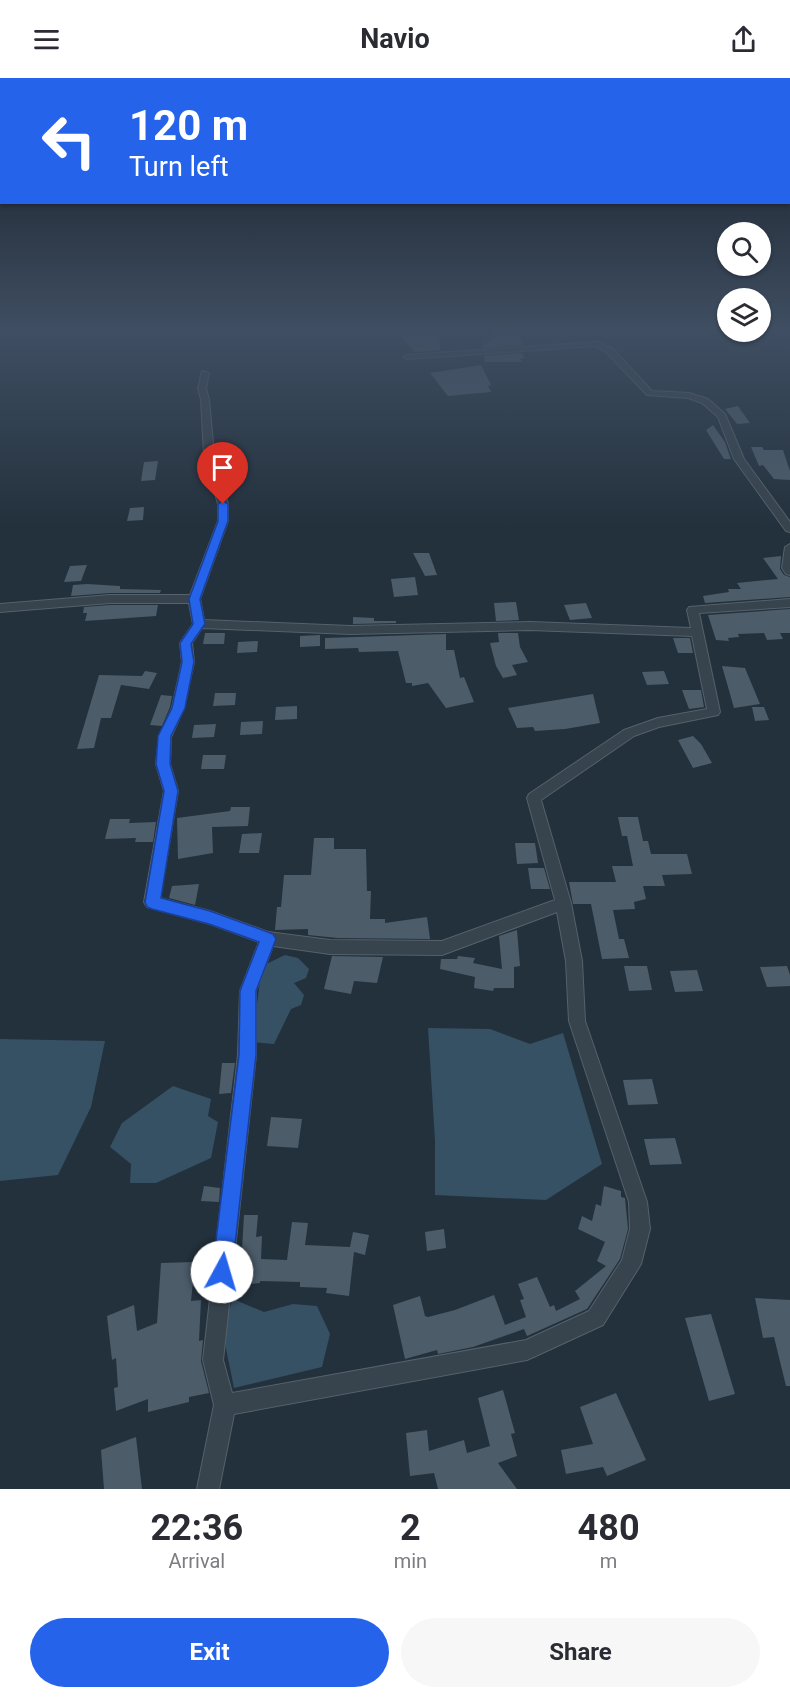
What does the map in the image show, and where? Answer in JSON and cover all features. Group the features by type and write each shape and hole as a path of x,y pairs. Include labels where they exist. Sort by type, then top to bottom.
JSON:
{"street":[{"path":"204,395 209,454 223,504 223,521 194,599 199,624 186,643 188,662 178,708 165,736 163,764 171,791 152,902 210,918 268,939 330,947 442,948 563,903"},
{"path":"674,395 705,401 722,416 739,459 790,529"},
{"path":"790,547 787,568 790,573"},
{"path":"0,608 110,599 194,599"},
{"path":"225,1405 527,1350 596,1318 631,1264 640,1229 639,1211 628,1167 577,1021 574,961 563,903 534,798 629,733 658,723 714,712 693,610 790,603"},
{"path":"199,624 350,630 530,626 697,632"},
{"path":"207,1489 225,1405 213,1360 247,1055 248,991 268,939"}],"water":[{"path":"285,955 298,958 309,969 306,978 294,983 304,995 301,1005 291,1009 274,1044 252,1042 262,966"},
{"path":"428,1028 490,1029 530,1044 563,1033 602,1164 546,1200 435,1195 435,1141"},
{"path":"0,1039 105,1041 91,1107 58,1175 0,1181"},
{"path":"173,1086 211,1099 208,1116 218,1122 211,1158 156,1183 130,1183 131,1164 110,1147 122,1123"},
{"path":"233,1299 264,1312 293,1304 317,1306 330,1334 322,1367 234,1388 222,1329"}],"building":[{"path":"738,406 750,423 737,424 725,409"},
{"path":"713,425 725,442 731,459 724,459 706,430"},
{"path":"751,447 783,450 790,471 790,480 774,479 763,465 759,466"},
{"path":"158,461 155,480 141,481 144,462"},
{"path":"144,507 143,520 127,521 130,508"},
{"path":"413,553 429,553 437,575 425,576"},
{"path":"781,556 780,569 784,575 790,577 790,597 705,603 703,596 729,592 728,589 741,589 737,583 778,579 763,558"},
{"path":"87,565 81,581 64,582 70,566"},
{"path":"415,577 418,595 394,597 391,579"},
{"path":"73,585 120,586 120,589 161,590 160,593 71,596"},
{"path":"516,602 519,620 496,621 494,603"},
{"path":"586,603 592,618 570,620 564,605"},
{"path":"158,605 156,616 85,621 87,613 83,613 84,607"},
{"path":"790,609 790,633 780,633 783,639 767,640 764,633 738,634 739,637 728,638 729,641 716,640 708,615"},
{"path":"353,617 374,618 374,621 396,621 396,623 353,624"},
{"path":"205,633 225,633 224,644 203,644"},
{"path":"498,633 518,633 520,647 528,662 512,665 517,675 503,678 496,666 490,643 499,642"},
{"path":"446,634 446,650 454,650 460,678 464,677 474,702 446,708 428,683 412,686 412,683 406,683 398,651 359,652 358,648 325,649 325,638"},
{"path":"320,635 320,646 300,647 300,636"},
{"path":"673,638 690,638 693,653 678,653"},
{"path":"258,641 257,652 237,653 238,642"},
{"path":"722,666 745,668 760,704 734,708"},
{"path":"145,671 157,673 149,689 121,685 111,718 101,718 94,748 77,749 99,675 142,676"},
{"path":"664,671 669,684 647,685 642,672"},
{"path":"682,690 701,690 704,707 689,709"},
{"path":"215,693 236,693 235,705 213,706"},
{"path":"593,694 600,723 565,729 535,731 533,727 517,728 508,708"},
{"path":"161,695 172,696 170,707 162,726 150,725"},
{"path":"297,706 297,719 275,720 276,707"},
{"path":"752,707 764,707 769,720 755,721"},
{"path":"263,721 262,734 240,735 241,722"},
{"path":"216,724 214,737 192,738 194,725"},
{"path":"693,736 701,744 712,763 693,768 678,740"},
{"path":"203,755 226,755 224,769 201,769"},
{"path":"231,807 250,807 248,826 212,827 213,853 178,859 177,818 230,811"},
{"path":"618,817 638,817 643,841 648,841 651,854 687,854 692,874 662,875 665,886 643,886 646,899 634,902 635,909 613,910 619,939 624,939 629,958 602,959 591,904 573,904 569,882 616,882 612,866 633,866 627,836 622,836"},
{"path":"110,819 130,819 129,823 156,822 153,842 135,842 136,838 105,839"},
{"path":"262,833 259,853 239,853 242,834"},
{"path":"314,838 334,838 334,849 366,849 367,891 371,891 370,919 385,919 385,923 427,917 430,939 337,938 308,935 308,929 275,930 277,907 281,907 284,875 311,875"},
{"path":"515,843 535,843 538,863 517,864"},
{"path":"528,868 544,868 550,889 531,889"},
{"path":"199,884 195,905 169,898 172,886"},
{"path":"517,930 520,966 514,967 514,988 494,988 493,991 474,988 475,977 440,969 441,959 457,959 458,956 475,958 473,963 502,969 499,936"},
{"path":"332,956 383,957 377,983 354,981 351,994 324,989"},
{"path":"624,966 647,966 652,990 629,991"},
{"path":"787,966 790,986 767,987 760,967"},
{"path":"697,970 703,991 675,992 670,971"},
{"path":"222,1063 235,1063 231,1093 219,1094"},
{"path":"652,1079 658,1104 628,1105 623,1080"},
{"path":"271,1117 302,1119 298,1148 267,1146"},
{"path":"675,1138 682,1164 650,1165 644,1139"},
{"path":"204,1186 220,1188 219,1202 201,1201"},
{"path":"604,1186 621,1191 621,1197 625,1198 628,1229 620,1259 587,1309 527,1336 524,1329 473,1347 438,1354 437,1350 405,1359 393,1305 420,1296 425,1316 428,1317 455,1310 494,1295 505,1325 526,1317 520,1300 524,1299 518,1284 537,1277 550,1307 554,1305 556,1311 580,1299 575,1291 606,1266 597,1261 605,1242 578,1229 582,1216 592,1221 596,1204 601,1206"},
{"path":"244,1215 258,1215 256,1237 262,1236 261,1259 287,1260 292,1222 308,1223 305,1245 350,1247 353,1232 369,1235 365,1255 354,1252 349,1296 326,1293 327,1288 300,1287 300,1282 260,1281 260,1283 240,1285"},
{"path":"444,1229 446,1248 427,1251 425,1232"},
{"path":"195,1262 191,1301 201,1300 199,1341 203,1340 201,1361 209,1393 189,1397 189,1402 148,1412 148,1399 116,1411 114,1388 118,1387 116,1358 112,1360 107,1316 134,1305 137,1331 157,1323 161,1263"},
{"path":"755,1298 790,1300 790,1386 786,1386 774,1337 763,1338"},
{"path":"711,1314 735,1394 709,1401 685,1318"},
{"path":"503,1390 515,1433 511,1434 517,1456 498,1463 517,1489 438,1489 434,1473 410,1476 406,1433 427,1430 429,1451 464,1440 467,1453 490,1446 478,1398"},
{"path":"616,1393 646,1460 607,1476 603,1467 566,1474 561,1450 593,1444 580,1407"},
{"path":"136,1437 142,1489 104,1489 101,1450"}],"route":[{"path":"222,1272 247,1055 248,991 268,939 210,918 152,902 171,791 163,764 165,736 178,708 188,662 186,643 199,624 194,599 223,521 223,504"}]}
